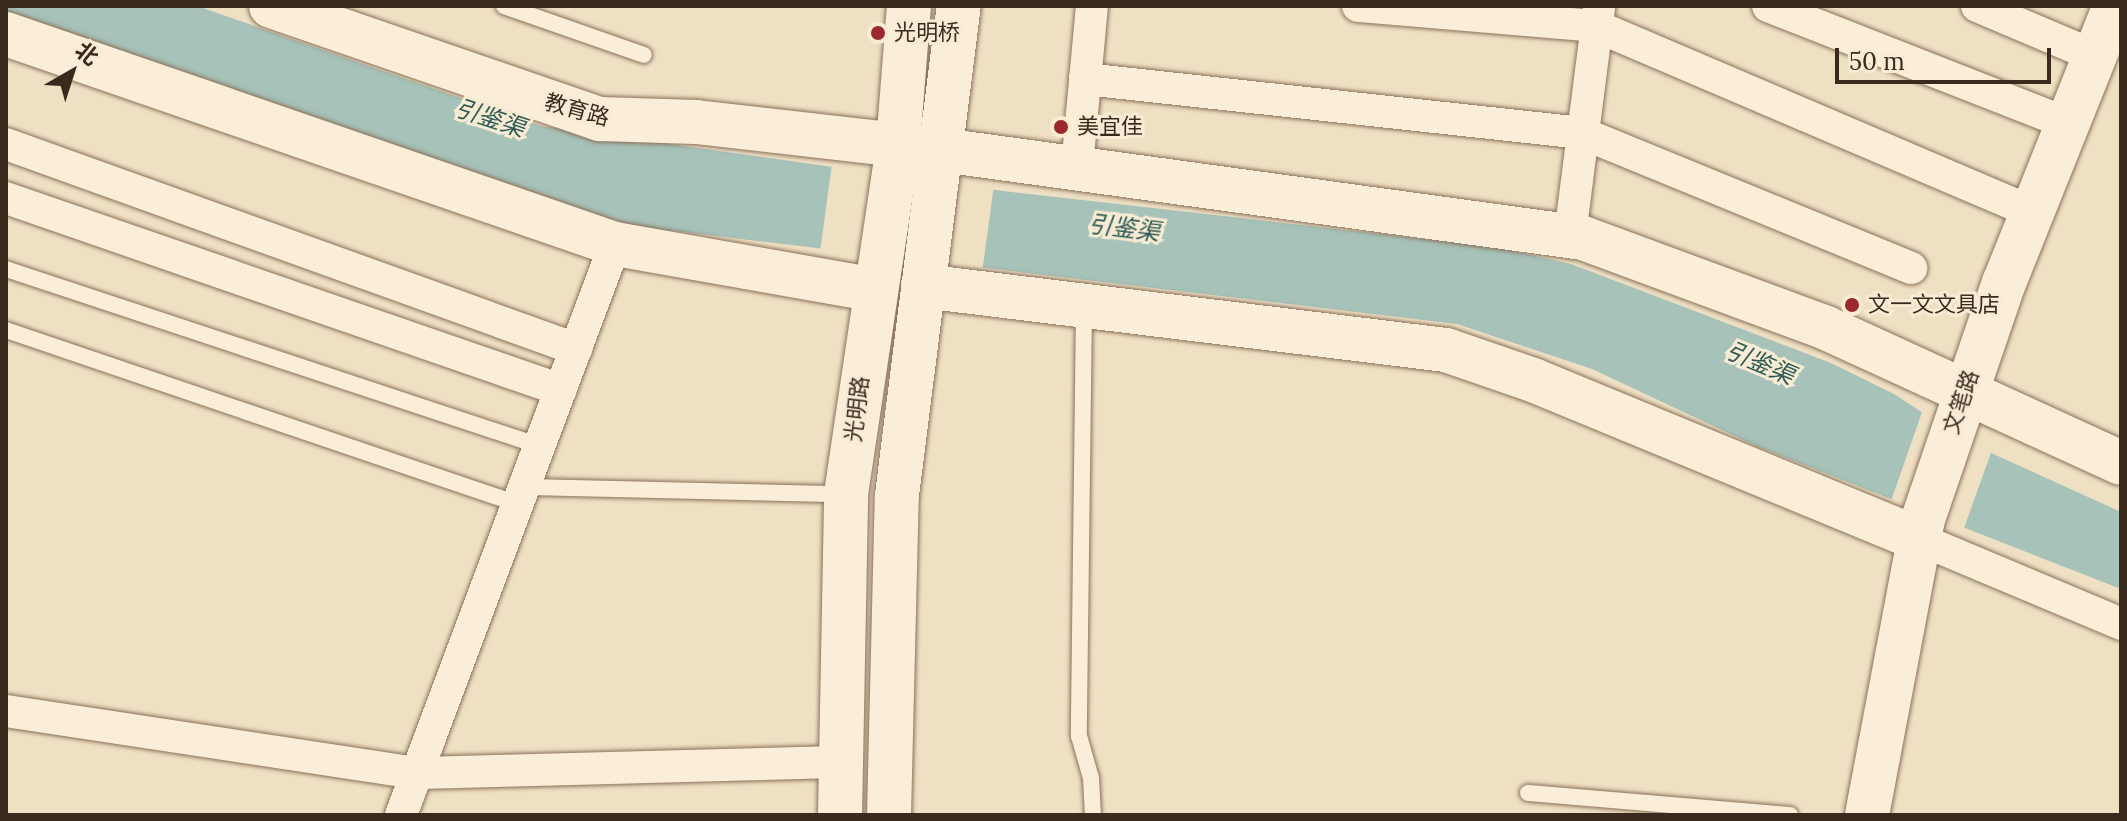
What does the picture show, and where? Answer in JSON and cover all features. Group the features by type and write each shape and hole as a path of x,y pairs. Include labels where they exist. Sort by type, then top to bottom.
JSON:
{"street":[{"name":"光明路","path":"840,815 846,494 896,154 909,6"},
{"path":"889,815 897,495 959,6"},
{"path":"1077,167 1092,6"},
{"path":"1358,6 1598,16 2032,212"},
{"path":"1768,6 2067,123"},
{"path":"1977,6 2095,56"},
{"name":"文笔路","path":"1867,815 1921,529 1959,404 2115,6"},
{"name":"教育路","path":"290,9 600,119 696,122 896,154"},
{"path":"1570,235 1598,16"},
{"path":"9,44 615,244 878,275"},
{"path":"1085,79 1582,133 1911,268"},
{"path":"6,144 576,349"},
{"path":"941,159 1077,167 1570,235 1826,328 1959,404 2121,463"},
{"path":"6,198 561,390"},
{"path":"401,815 615,244"},
{"path":"924,276 1084,306 1368,337 1465,355 1921,529 2121,624"},
{"path":"6,711 417,773 841,762"}],"lane":[{"path":"504,6 644,55"},
{"path":"6,269 540,446"},
{"path":"1084,306 1079,736 1091,778 1093,815"},
{"path":"6,330 521,495 846,494"},
{"path":"1528,793 1790,815"}],"water":[{"name":"引鉴渠","path":"6,6 197,6 541,126 1003,191 1495,247 1571,264 1831,363 1894,394 1967,442 2121,512 2121,589 1758,447 1592,369 1457,324 598,222 6,22"}],"pier":[{"path":"832,164 994,185 982,273 820,252"},
{"path":"1923,409 1992,450 1963,531 1890,504"}],"place":[{"name":"光明桥","path":"878,33"},
{"name":"美宜佳","path":"1061,127"},
{"name":"文一文文具店","path":"1852,305"}]}
